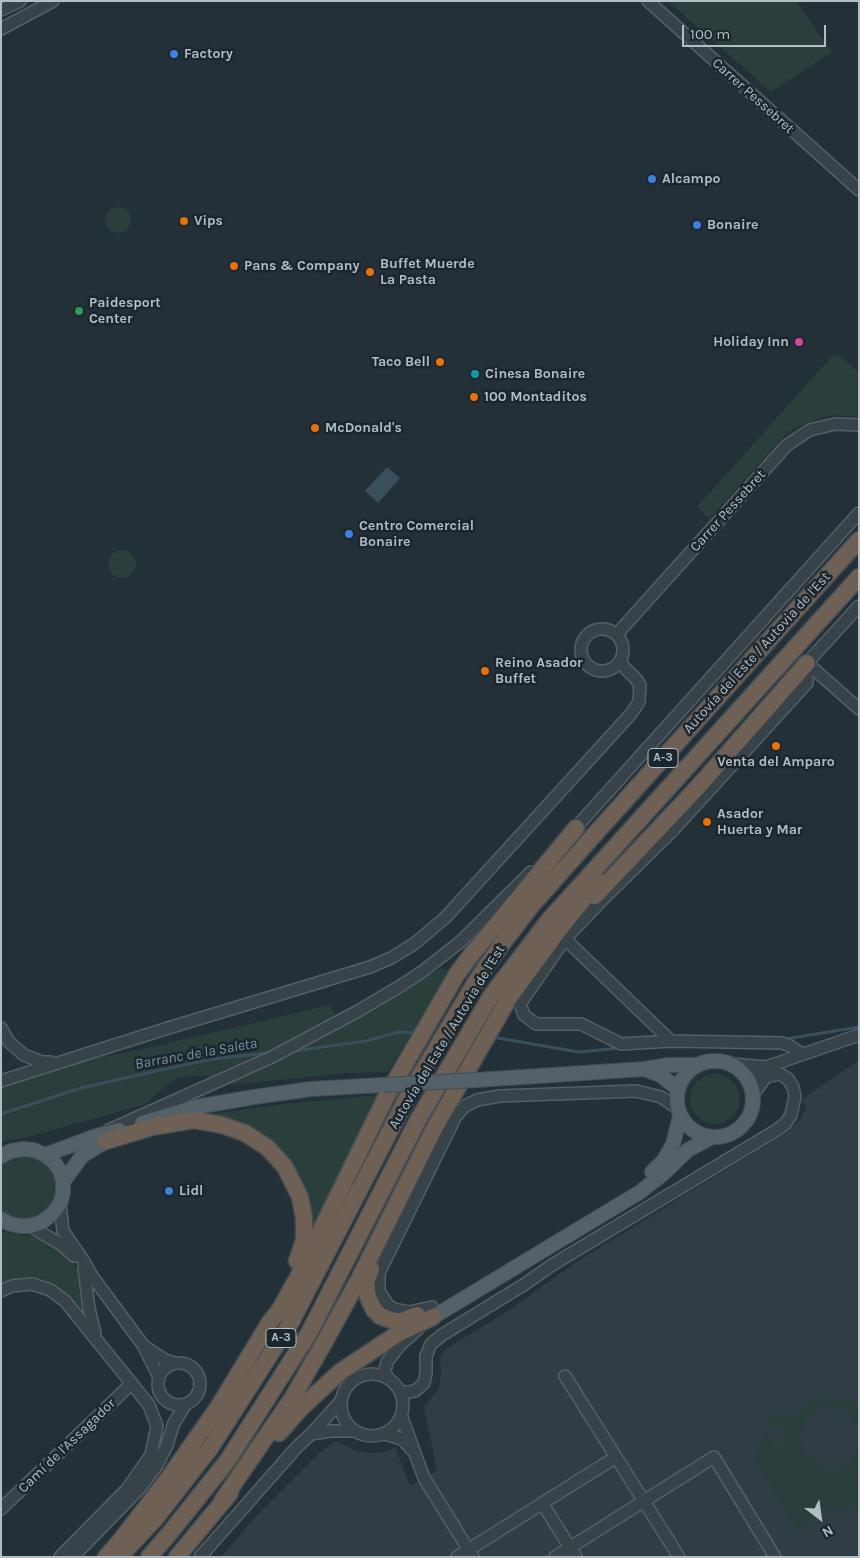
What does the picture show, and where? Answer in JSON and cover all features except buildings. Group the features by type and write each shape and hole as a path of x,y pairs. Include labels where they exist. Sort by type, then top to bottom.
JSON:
{"highway":[{"name":"Autovía del Este / Autovia de l'Est","path":"119,1557 155,1519 211,1447 291,1322 408,1096 475,983 501,944 532,905 859,540"},
{"name":"Autovía del Este / Autovia de l'Est","path":"149,1557 228,1460 309,1333 418,1120 491,996 549,920 859,577"},
{"path":"222,1501 302,1381 359,1279 452,1094 514,1001 537,959 591,891 758,701 794,649"},
{"path":"537,959 698,787 808,663"},
{"path":"106,1557 168,1479 219,1406 270,1322 279,1311 297,1279 385,1090 457,974 576,828"},
{"path":"101,1139 194,1120 222,1125 245,1133 268,1148 286,1168 300,1197 304,1218 304,1241 291,1276 270,1322"},
{"path":"412,1171 409,1189 368,1274 367,1290 370,1304 374,1310 380,1316 394,1321 410,1319 432,1312"},
{"path":"177,1557 266,1447 302,1407 340,1372 432,1312"}],"main road":[{"path":"432,1312 643,1179 659,1166 673,1144 679,1112 678,1089 688,1071 708,1061 720,1061 731,1064 739,1069 751,1088 753,1103 750,1114 744,1124 735,1132 724,1136 712,1137 693,1131 679,1112"},
{"path":"45,1155 101,1139 136,1125 196,1107 311,1089 385,1090 477,1080 644,1069 669,1065 697,1065"},
{"path":"644,1069 660,1075 678,1089"},
{"path":"432,1312 640,1192 663,1174 688,1150 712,1137"},
{"path":"63,1182 82,1156 101,1139"},
{"path":"1,1156 11,1151 34,1150 54,1162 60,1171 63,1182 60,1204 42,1222 30,1226 20,1226 10,1224 1,1219"}],"street":[{"path":"1,10 20,1"},
{"path":"1,29 53,1"},
{"name":"Carrer Pessebret","path":"648,1 859,190"},
{"name":"Carrer Pessebret","path":"617,634 787,445 810,430 836,424 859,425"},
{"path":"101,1139 185,1096 272,1057 358,1011 402,986 445,955 576,828 859,513"},
{"path":"802,1054 782,1043 670,1041 621,1044 581,1024 536,1024 524,1015 514,1001 565,940 609,892 674,830 807,683 808,663 859,606"},
{"path":"605,629 617,634 623,646 620,660 616,665 610,669 596,670 584,662 581,650 583,639 592,631 605,629"},
{"path":"1,1081 370,967 391,958 414,944 445,918 630,715 639,702 640,685 620,660"},
{"path":"808,663 859,709"},
{"path":"565,940 670,1041"},
{"path":"1,1028 9,1042 24,1055 42,1062 65,1060"},
{"path":"751,1088 757,1074 766,1067 859,1035"},
{"path":"731,1064 766,1067"},
{"path":"401,1393 415,1391 424,1383 426,1356 431,1344 442,1335 525,1284 552,1265 785,1124 790,1115 795,1096 793,1087 788,1079 780,1074 766,1077 751,1088"},
{"path":"432,1312 409,1312 394,1309 379,1291 379,1273 456,1116 465,1106 477,1100 500,1096 636,1090 661,1097 679,1112"},
{"path":"60,1204 60,1223 63,1232 84,1260 88,1272 89,1309 95,1336"},
{"path":"30,1226 62,1245 70,1252 88,1272 143,1345 159,1377 159,1391 168,1403 169,1420 157,1465"},
{"path":"1,1291 12,1286 32,1284 50,1290 65,1301 150,1405 157,1426 151,1455 128,1489 60,1557"},
{"path":"387,1378 385,1370 392,1354 432,1312"},
{"path":"143,1345 164,1360 190,1366 199,1375 201,1382 198,1396 180,1406 168,1403"},
{"path":"159,1377 168,1366 175,1363"},
{"path":"200,1557 291,1453 340,1402 343,1392 349,1384 357,1377 372,1374 387,1378 395,1384 401,1393 402,1415 424,1478 471,1553"},
{"path":"565,1376 679,1557"},
{"name":"Camí de l'Assagador","path":"1,1509 132,1383"},
{"path":"340,1402 343,1418 353,1431 362,1436 373,1437 384,1434 391,1430 402,1415"},
{"path":"73,1557 140,1488 157,1465 167,1445 174,1423 186,1404"},
{"path":"311,1434 331,1431 353,1431"},
{"path":"384,1434 402,1439 414,1452"},
{"path":"555,1557 573,1552 644,1501 714,1456 775,1557"},
{"path":"457,1557 471,1553 542,1503 616,1457"},
{"path":"542,1503 573,1552"}],"shaded area":[{"path":"859,1060 859,1557 221,1557 258,1514 318,1454 335,1441 357,1451 367,1453 388,1451 395,1447 410,1486 437,1470 424,1407 439,1388 441,1373 440,1357 444,1350 505,1313 575,1263 787,1132 800,1120 806,1107 801,1100"}],"green space":[{"path":"668,1 796,1 832,52 771,92"},
{"path":"118,207 127,211 131,220 127,229 118,233 109,229 105,220 109,211"},
{"path":"833,355 840,356 859,373 859,417 838,415 823,417 793,429 784,436 709,519 697,507"},
{"path":"122,550 132,554 136,564 132,574 122,578 112,574 108,564 112,554"},
{"path":"442,968 449,971 388,1072 347,1073 230,1085 209,1076 178,1078 167,1085 146,1104 1,1143 1,1087 79,1062 152,1047 330,1005 335,1015 349,1022"},
{"path":"715,1074 724,1076 735,1085 740,1099 738,1108 729,1119 715,1124 706,1122 695,1113 690,1099 692,1090 701,1079"},
{"path":"377,1095 311,1234 303,1191 225,1118 210,1114 283,1104"},
{"path":"32,1156 49,1166 54,1174 56,1193 53,1203 47,1210 39,1216 21,1220 11,1218 1,1210 1,1165 13,1157"},
{"path":"1,1231 36,1237 61,1251 73,1262 77,1269 83,1318 51,1285 1,1286"},
{"path":"819,1397 838,1402 851,1400 856,1404 859,1415 859,1428 854,1419 845,1411 826,1407 811,1414 803,1424 800,1436 801,1446 807,1456 816,1464 826,1467 837,1467 846,1463 854,1456 859,1447 857,1482 859,1508 831,1510 798,1530 757,1462 760,1442 766,1436 771,1438 773,1444 778,1445 783,1443 785,1438 786,1429 783,1427 770,1428 767,1420 768,1416 795,1416 806,1409 812,1400"}],"water":[{"path":"387,467 400,478 378,503 365,491"}],"waterway":[{"path":"785,1039 859,1027"},
{"name":"Barranc de la Saleta","path":"294,1051 366,1041 398,1032 416,1033"},
{"path":"492,1037 579,1052 620,1048"},
{"name":"Barranc de la Saleta","path":"1,1114 81,1088 213,1059 268,1053"}],"place":[{"name":"Factory","path":"174,54"},
{"name":"Alcampo","path":"652,179"},
{"name":"Vips","path":"184,221"},
{"name":"Bonaire","path":"697,225"},
{"name":"Pans & Company","path":"234,266"},
{"name":"Buffet Muerde La Pasta","path":"370,272"},
{"name":"Paidesport Center","path":"79,311"},
{"name":"Holiday Inn","path":"799,342"},
{"name":"Taco Bell","path":"440,362"},
{"name":"Cinesa Bonaire","path":"475,374"},
{"name":"100 Montaditos","path":"474,397"},
{"name":"McDonald's","path":"315,428"},
{"name":"Centro Comercial Bonaire","path":"349,534"},
{"name":"Reino Asador Buffet","path":"485,671"},
{"name":"Venta del Amparo","path":"776,746"},
{"name":"Asador Huerta y Mar","path":"707,822"},
{"name":"Lidl","path":"169,1191"}]}
